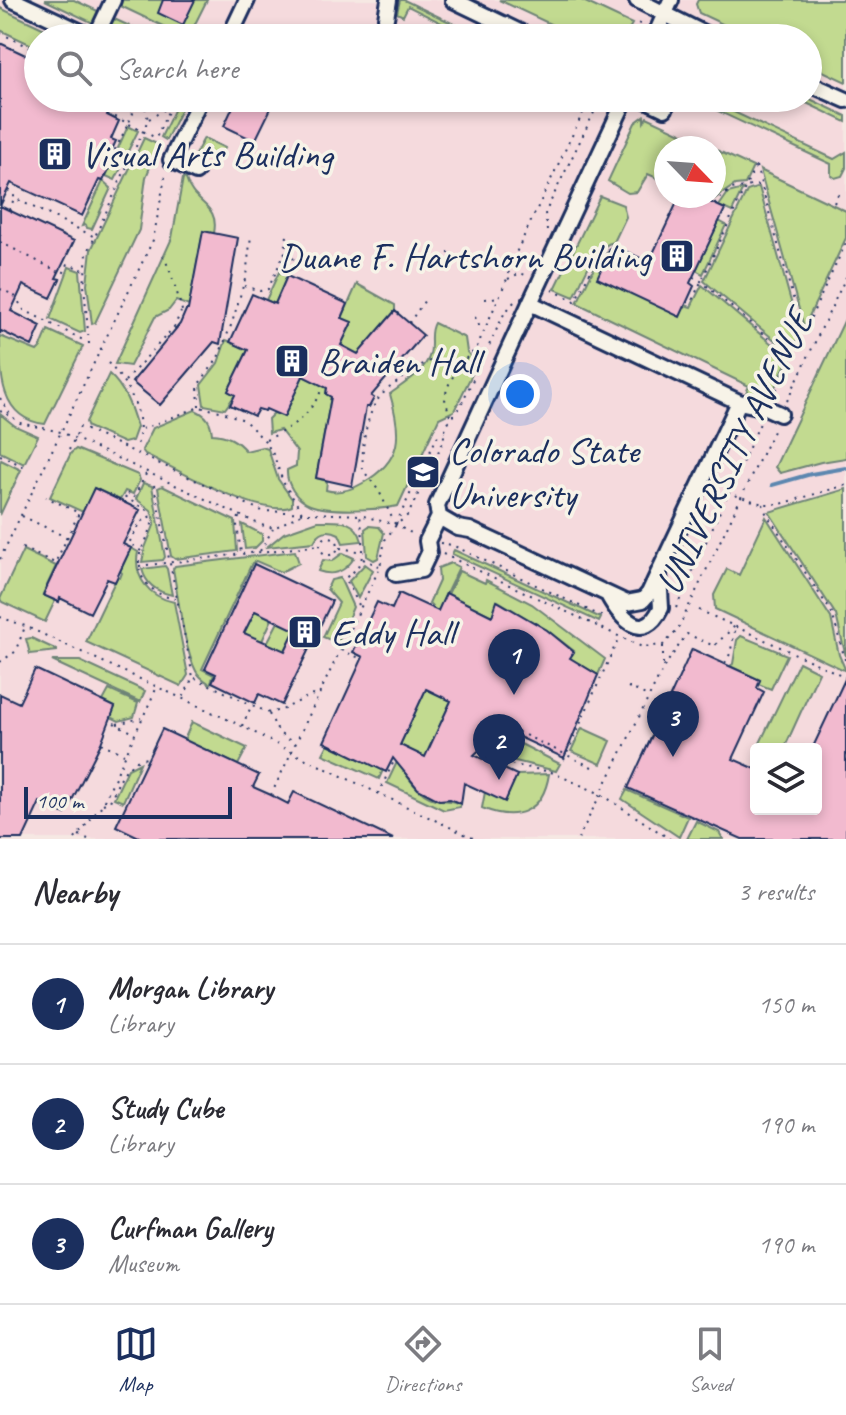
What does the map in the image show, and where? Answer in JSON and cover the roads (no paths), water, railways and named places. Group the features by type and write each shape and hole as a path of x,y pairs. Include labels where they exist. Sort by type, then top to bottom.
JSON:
{"street":[{"path":"13,0 35,5 70,24"},
{"path":"102,24 113,0"},
{"path":"236,24 247,0"},
{"path":"386,18 389,0"},
{"path":"453,0 504,24"},
{"path":"637,0 685,24"},
{"path":"660,24 671,0"},
{"path":"822,89 846,100"},
{"path":"194,112 171,160 196,172"},
{"path":"396,574 421,570 429,553 427,541 439,517 437,505 524,299 619,112"},
{"path":"524,299 739,402 774,411"},
{"path":"439,517 627,603 643,600 659,573 739,402"},
{"path":"608,594 624,626 649,623 657,616 662,599 659,573"}],"waterway":[{"path":"772,485 846,468"}],"place":[{"name":"Visual Arts Building","path":"55,154"},
{"name":"Duane F. Hartshorn Building","path":"677,256"},
{"name":"Braiden Hall","path":"292,361"},
{"name":"Colorado State University","path":"423,472"},
{"name":"Eddy Hall","path":"305,632"},
{"name":"Morgan Library","path":"514,695"},
{"name":"Curfman Gallery","path":"673,757"},
{"name":"Study Cube","path":"499,780"}]}
